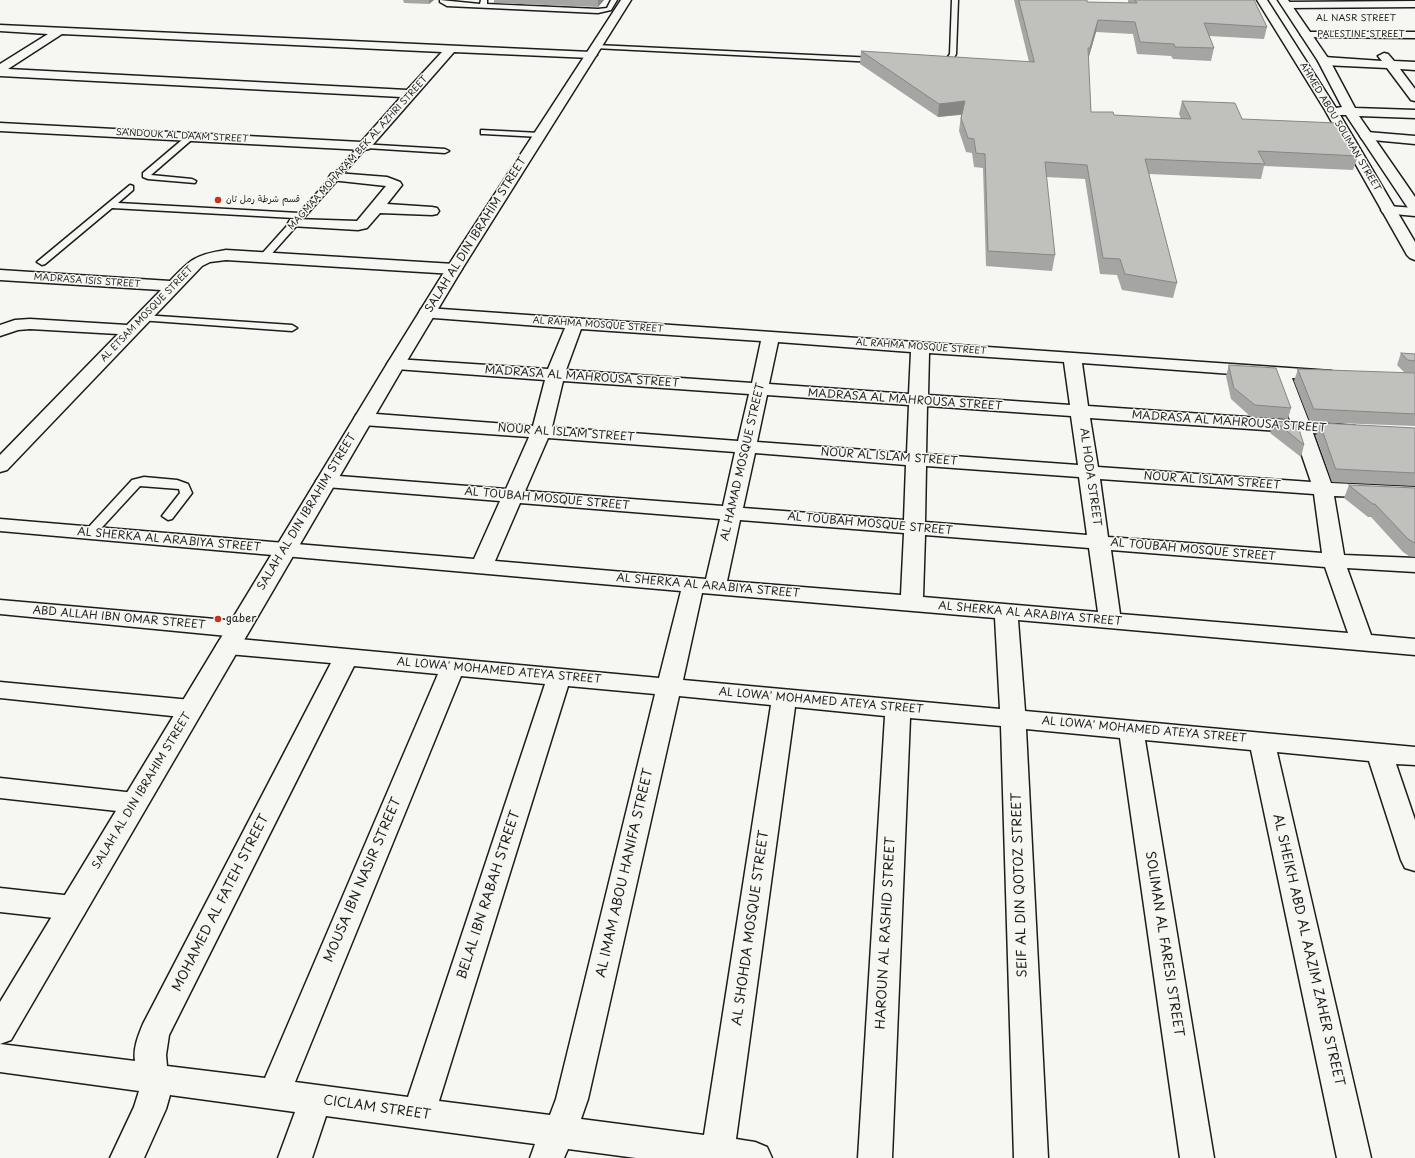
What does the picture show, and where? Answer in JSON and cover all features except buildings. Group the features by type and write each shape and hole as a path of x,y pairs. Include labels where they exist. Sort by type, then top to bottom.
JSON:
{"street":[{"name":"SALAH AL DIN IBRAHIM STREET","path":"0,1030 284,550 396,364 454,269 626,0"},
{"name":"AHMED ABOU SOLIMAN STREET","path":"1262,0 1331,110 1415,255"},
{"path":"1366,2 1381,14"},
{"path":"1285,3 1366,2 1415,4"},
{"name":"AHMED ABOU SOLIMAN STREET","path":"1285,3 1324,61 1350,111 1415,208"},
{"name":"AL NASR STREET","path":"1296,19 1311,19"},
{"path":"1390,23 1403,35"},
{"path":"0,28 452,48 594,51"},
{"path":"0,69 61,30"},
{"name":"PALESTINE STREET","path":"1307,35 1415,35"},
{"path":"1367,35 1415,97"},
{"name":"MAGMAA MOHARAM BEK AL AZHRI STREET","path":"364,146 452,48"},
{"path":"1324,61 1415,66"},
{"path":"0,72 411,94"},
{"path":"1331,110 1415,114"},
{"name":"SANDOUK AL DAAM STREET","path":"0,126 364,146"},
{"path":"1367,136 1415,140"},
{"path":"298,219 358,226 362,224 377,208 394,187 393,183 387,180 336,177"},
{"path":"377,208 432,211"},
{"path":"1388,210 1415,212"},
{"name":"AL ETSAM MOSQUE STREET","path":"0,466 196,263 206,258 226,255 454,269"},
{"name":"MADRASA ISIS STREET","path":"0,275 174,286"},
{"name":"AL RAHMA MOSQUE STREET","path":"427,313 1281,373 1344,376"},
{"path":"482,566 541,432 555,375 575,323"},
{"path":"0,331 15,325 30,324 137,324"},
{"name":"AL HAMAD MOSQUE STREET","path":"704,586 732,513 772,337"},
{"path":"912,603 920,347"},
{"name":"AL HODA STREET","path":"1072,358 1110,620"},
{"name":"MADRASA AL MAHROUSA STREET","path":"396,364 1302,428 1362,430"},
{"path":"1281,373 1323,489 1334,561 1362,642"},
{"name":"NOUR AL ISLAM STREET","path":"363,419 1323,489 1415,493"},
{"name":"AL TOUBAH MOSQUE STREET","path":"326,481 1334,561 1415,565"},
{"name":"AL SHERKA AL ARABIYA STREET","path":"0,525 1415,647"},
{"name":"AL IMAM ABOU HANIFA STREET","path":"554,1145 572,1099 669,686 704,586"},
{"name":"ABD ALLAH IBN OMAR STREET","path":"0,607 233,637"},
{"name":"SEIF AL DIN QOTOZ STREET","path":"1006,612 1014,718 1031,1158"},
{"name":"AL LOWA' MOHAMED ATEYA STREET","path":"233,637 347,656 1415,756"},
{"name":"MOHAMED AL FATEH STREET","path":"126,1158 150,1109 155,1091 150,1055 154,1034 347,656"},
{"name":"MOUSA IBN NASIR STREET","path":"274,1094 453,666"},
{"name":"BELAL IBN RABAH STREET","path":"419,1113 559,676"},
{"path":"0,690 191,709"},
{"name":"AL SHOHDA MOSQUE STREET","path":"717,1156 784,697"},
{"name":"HAROUN AL RASHID STREET","path":"875,1158 898,708"},
{"name":"SOLIMAN AL FARESI STREET","path":"1131,729 1197,1158"},
{"name":"AL SHEIKH ABD AL AAZIM ZAHER STREET","path":"1262,741 1354,1158"},
{"path":"1379,752 1415,860"},
{"path":"0,788 135,803"},
{"path":"0,900 73,908"},
{"name":"CICLAM STREET","path":"0,1058 419,1113 554,1145 755,1158"},
{"path":"295,1158 316,1100"}],"lane":[{"path":"443,0 442,2 447,4 485,3 598,11 609,9 614,0"},
{"path":"930,62 944,62 950,60 953,54 956,0"},
{"path":"594,51 882,60"},
{"path":"484,132 540,135"},
{"path":"192,136 146,175 148,177 192,181"},
{"path":"364,146 445,151"},
{"name":"MAGMAA MOHARAM BEK AL AZHRI STREET","path":"264,257 364,146"},
{"path":"42,262 130,188"},
{"path":"110,205 298,219"},
{"path":"137,324 292,328"},
{"path":"90,533 131,487 140,482 177,484 184,487 186,492 168,516"}],"place":[{"name":"قسم شرطة رمل ثان","path":"218,200"},
{"name":"gaber","path":"218,619"}]}
